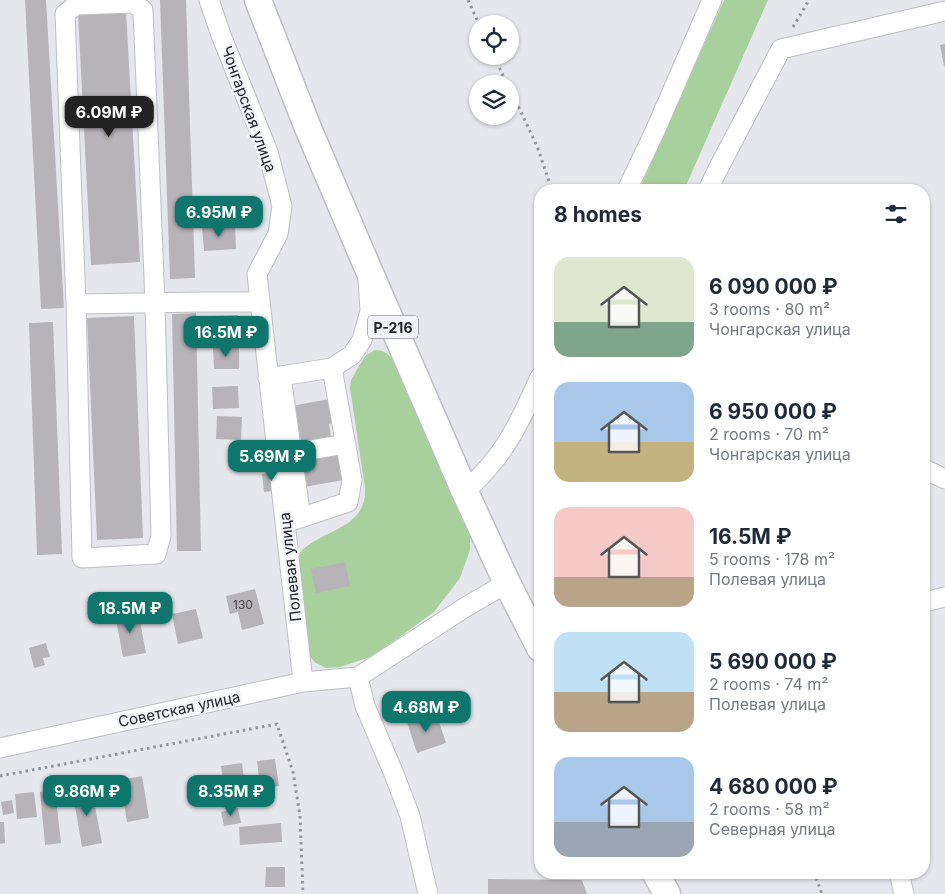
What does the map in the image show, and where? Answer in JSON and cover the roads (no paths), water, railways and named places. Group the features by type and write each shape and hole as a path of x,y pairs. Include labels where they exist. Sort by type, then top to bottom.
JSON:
{"highway":[{"name":"Р-216","path":"258,0 308,128 465,492 534,636"},
{"path":"659,879 667,894"}],"street":[{"name":"Чонгарская улица","path":"209,0 268,152 282,206 278,234 257,274"},
{"path":"630,184 712,0"},
{"path":"134,3 142,10 155,303 161,536 156,554 82,558 76,304 65,14 76,5 134,3"},
{"path":"711,184 781,49 945,11"},
{"path":"332,368 352,480 348,502 293,520 292,453 274,378 332,368 352,355 362,340 370,311 367,266"},
{"name":"Полевая улица","path":"257,274 260,302 274,378 293,520 303,682"},
{"path":"76,304 260,302"},
{"path":"465,492 487,469 506,444 534,390"},
{"path":"292,453 346,444"},
{"path":"930,472 945,479"},
{"path":"428,894 410,816 365,706 358,677 464,608 507,583"},
{"path":"930,600 945,596"},
{"name":"Советская улица","path":"0,748 303,682 358,677"},
{"path":"901,879 904,894"}]}
